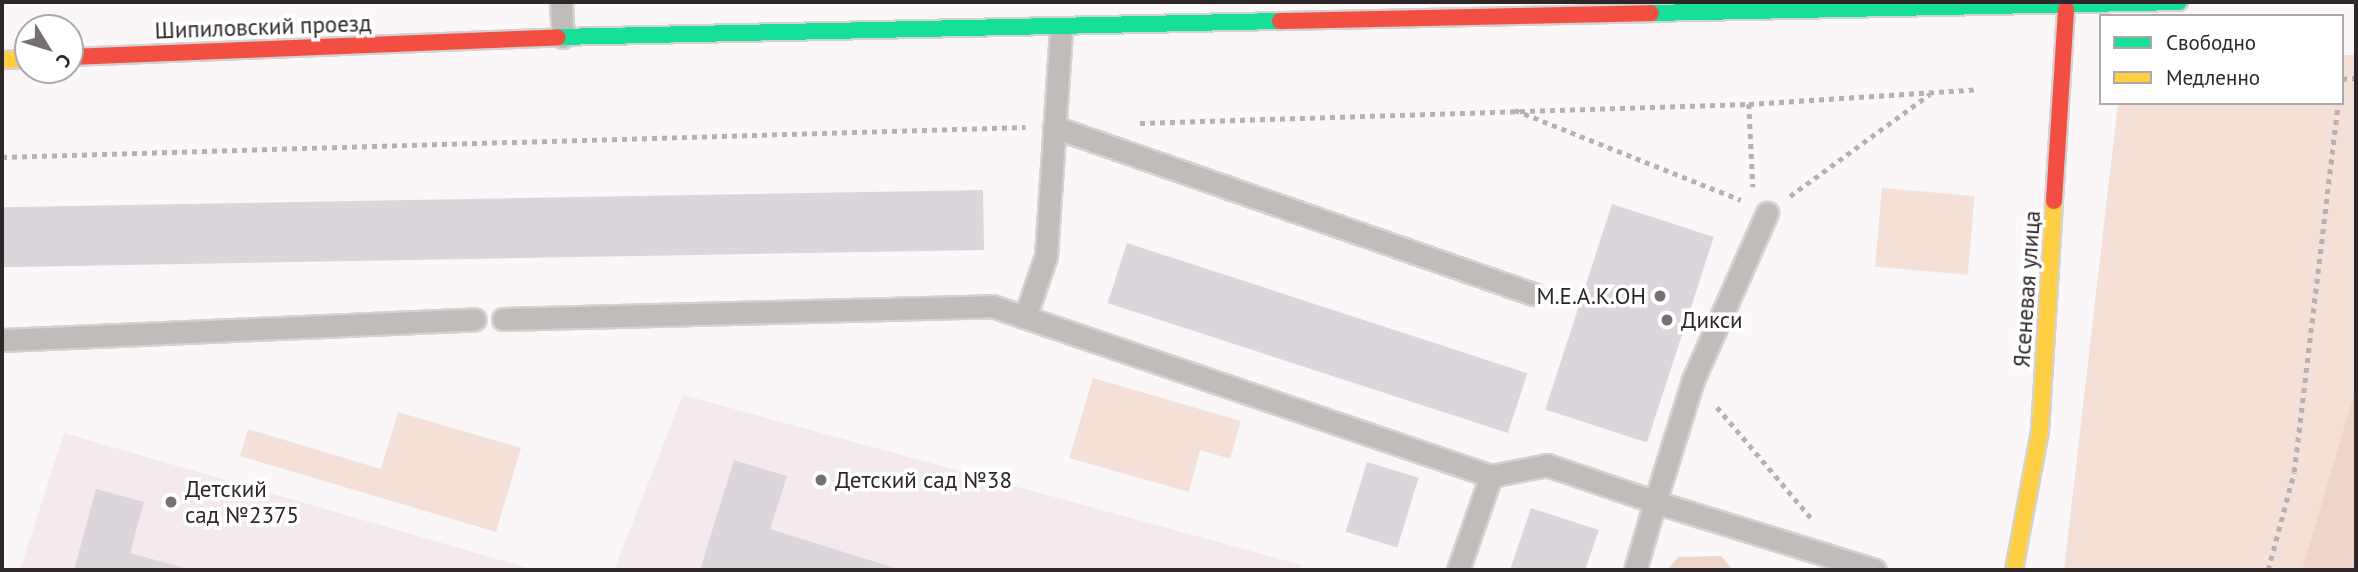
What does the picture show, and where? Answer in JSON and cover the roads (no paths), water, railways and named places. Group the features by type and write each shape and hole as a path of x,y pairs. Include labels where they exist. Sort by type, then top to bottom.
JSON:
{"street":[{"name":"Шипиловский проезд","path":"84,56 563,37 2066,9 2179,2"},
{"name":"Ясеневая улица","path":"2014,570 2040,430 2066,9"}],"lane":[{"path":"561,2 563,37"},
{"path":"1026,317 1046,256 1061,28"},
{"path":"1054,127 1533,293"},
{"path":"1635,570 1693,380 1761,209"},
{"path":"503,319 992,306 1491,477 1547,465 1655,502 1875,570"},
{"path":"2,340 475,319"},
{"path":"1458,570 1491,477"}],"place":[{"name":"М.Е.А.К.ОН","path":"1660,296"},
{"name":"Дикси","path":"1667,320"},
{"name":"Детский сад №38","path":"821,480"},
{"name":"Детский сад №2375","path":"171,502"}]}
